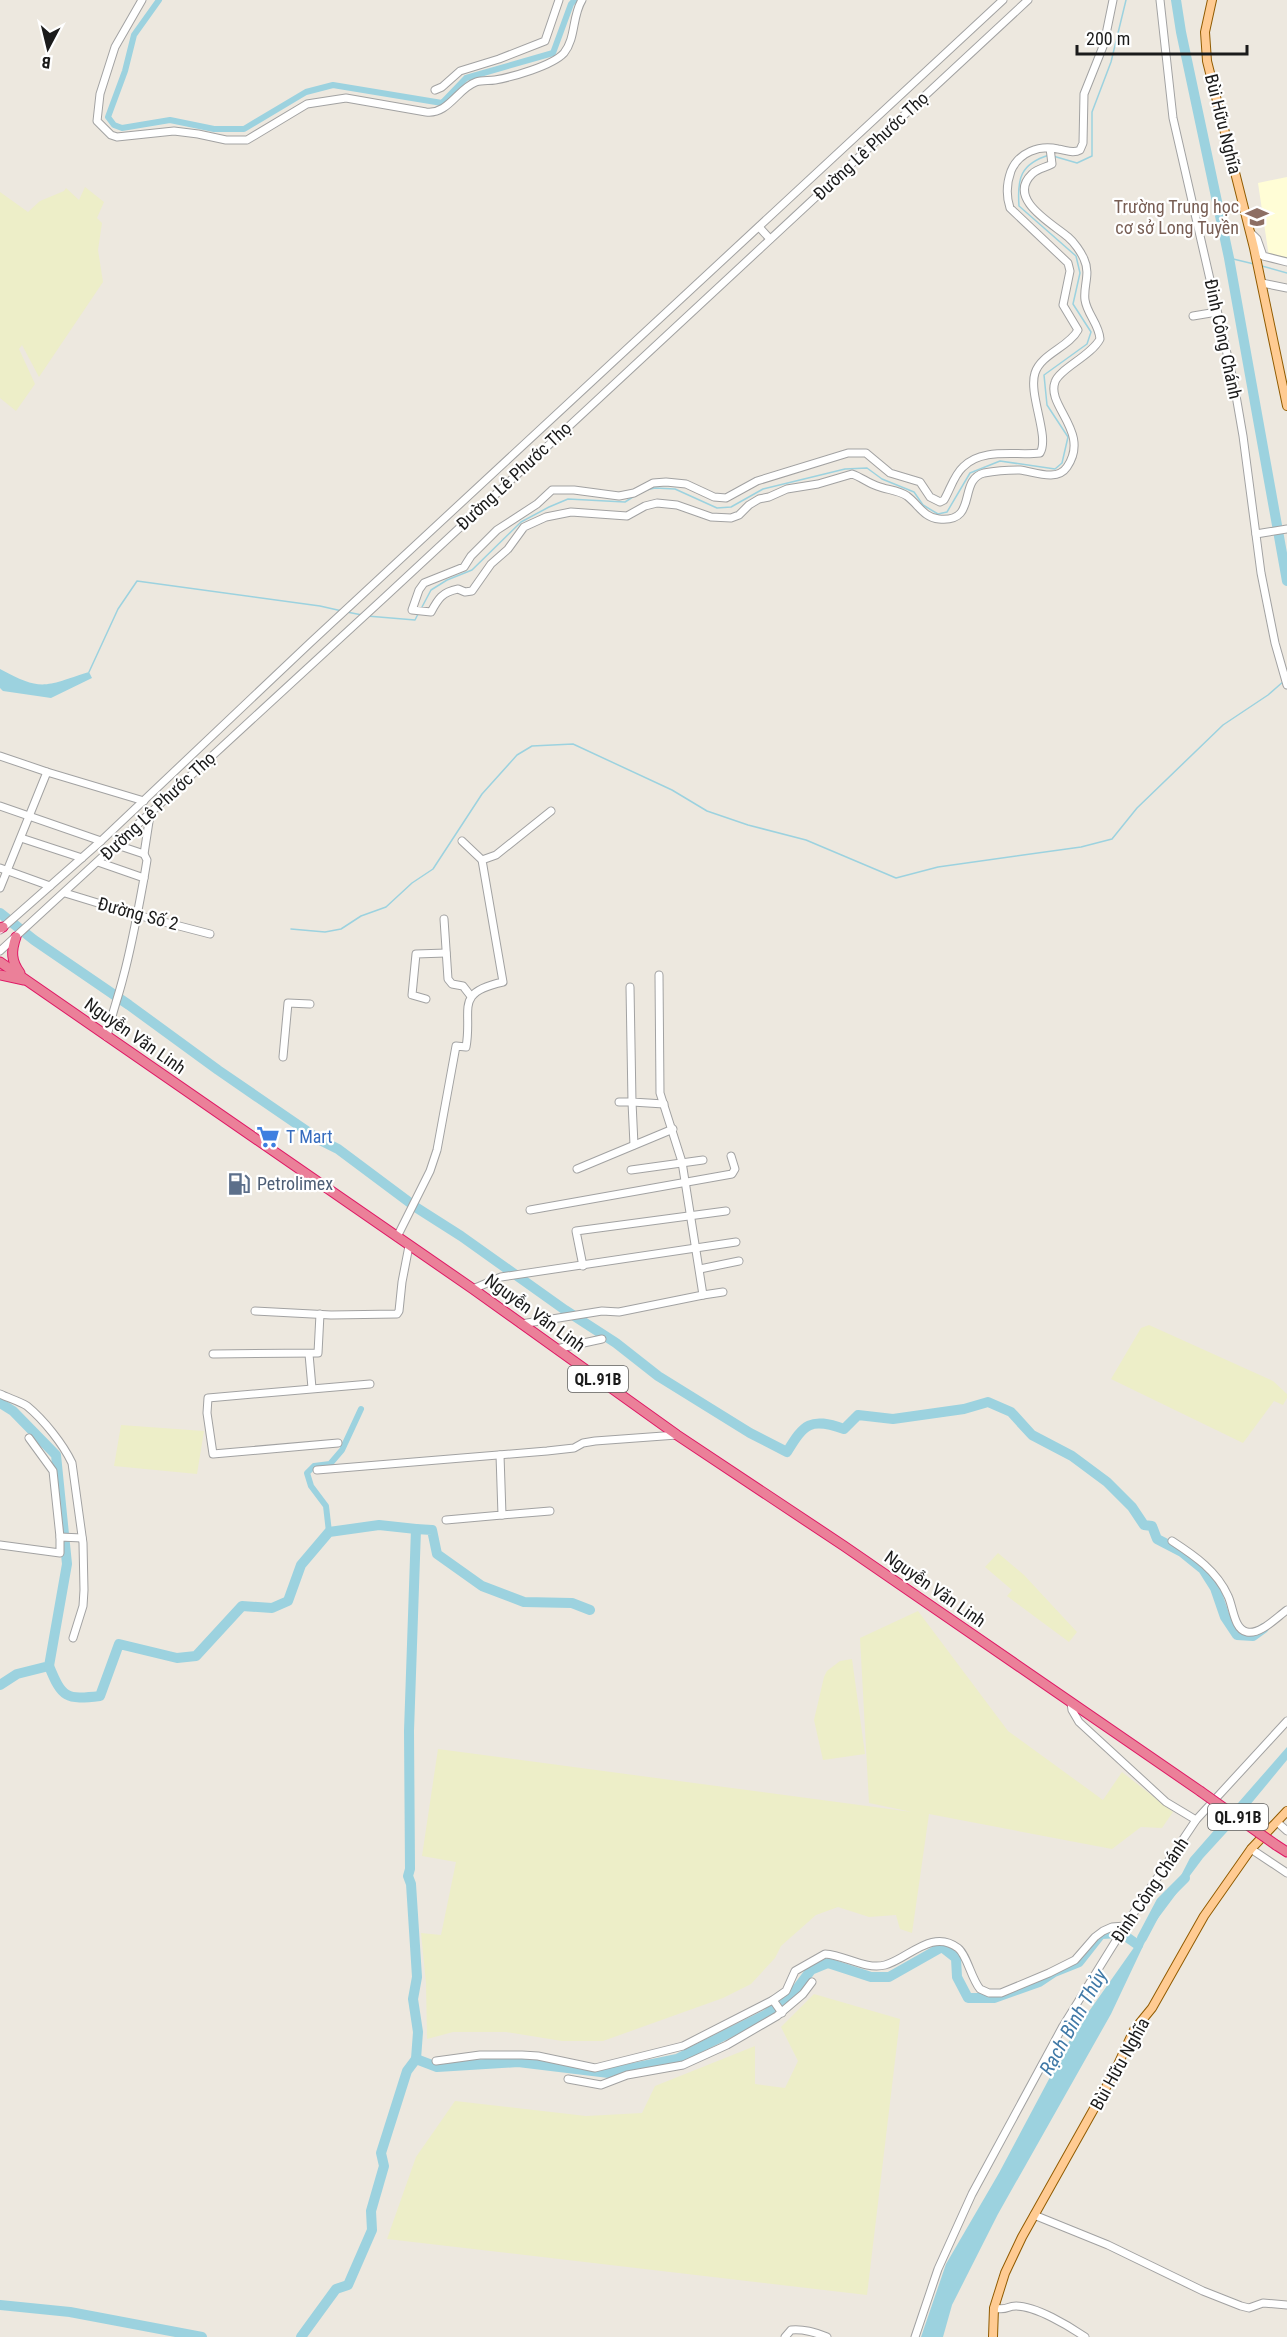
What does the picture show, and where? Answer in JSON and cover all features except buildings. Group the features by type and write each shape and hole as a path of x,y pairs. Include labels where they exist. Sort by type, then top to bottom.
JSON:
{"highway":[{"path":"16,937 12,950 13,960 25,980"},
{"name":"Nguyễn Văn Linh","path":"0,962 473,1289 677,1435 844,1546 1287,1852"},
{"path":"0,975 25,980"}],"main road":[{"name":"Bùi Hữu Nghĩa","path":"1212,0 1206,24 1206,55 1261,280"},
{"path":"1261,280 1287,406"},
{"name":"Bùi Hữu Nghĩa","path":"993,2337 994,2308 1005,2273 1134,2031 1152,2008 1204,1916 1251,1849 1287,1811"}],"street":[{"path":"142,0 140,7 114,47 100,94 97,122 111,135 122,138 174,131 239,141 252,138 307,104 334,99 346,98 436,112 474,83 507,77 559,57 568,46 582,0"},
{"path":"435,90 442,87 460,71 545,41 559,0"},
{"name":"Đường Lê Phước Thọ","path":"1,928 101,841 310,643 1003,0"},
{"name":"Đường Lê Phước Thọ","path":"0,951 150,815 1028,0"},
{"path":"1051,149 1052,164 1037,170 1029,178 1025,188 1027,198 1032,208 1040,216 1072,241 1084,259 1088,276 1084,298 1099,331 1100,339 1082,359 1058,377 1054,384 1058,403 1073,432 1072,456 1062,473 1052,475 1020,470 978,475 972,480 963,511 957,517 943,519 929,517 908,497 899,492 873,485 852,474 818,484 787,489 759,499 739,515 731,518 711,517 677,505 657,502 627,516 581,512 557,514 524,527 508,549 491,564 472,591 465,592 458,589 447,592 438,597 431,612 412,610 416,596 424,583 464,567 471,556 497,530 555,489 619,496 634,493 653,483 666,482 686,484 714,497 726,498 767,478 848,453 860,452 866,453 890,472 920,482 930,497 939,502 944,500 960,471 969,462 991,455 1040,453 1043,443 1036,409 1035,374 1041,364 1069,341 1078,330 1063,305 1070,271 1068,263 1010,208 1008,183 1014,165 1023,155 1034,149 1051,149 1075,153 1081,148 1084,94 1104,44 1113,0"},
{"name":"Đinh Công Chánh","path":"1160,0 1173,118 1242,425 1270,621 1286,682"},
{"path":"759,227 770,239"},
{"path":"1250,232 1257,239 1263,256 1287,262"},
{"path":"1261,280 1287,288"},
{"path":"1193,316 1217,312"},
{"path":"1256,534 1287,529"},
{"path":"413,547 424,559"},
{"path":"0,756 144,801"},
{"path":"0,888 4,870 21,838 47,772"},
{"path":"166,780 175,791"},
{"path":"0,806 101,841"},
{"path":"482,860 496,855 551,811"},
{"path":"107,1036 113,1006 124,976 137,915 147,860 144,854 150,815"},
{"path":"21,838 82,858"},
{"path":"397,1237 430,1171 437,1150 456,1046 466,1047 470,995 479,989 503,982 482,860 462,842"},
{"path":"117,845 144,854"},
{"path":"98,862 144,878"},
{"path":"4,870 50,886"},
{"name":"Đường Số 2","path":"65,893 210,934"},
{"path":"444,919 448,979 452,984 463,986 470,995"},
{"path":"426,999 412,995 416,954 446,952"},
{"path":"659,975 660,1088 682,1162 703,1295"},
{"path":"630,987 634,1145"},
{"path":"284,1057 288,1003 310,1004"},
{"path":"619,1102 664,1104"},
{"path":"577,1169 673,1129"},
{"path":"530,1210 603,1196 686,1184 734,1173 731,1156"},
{"path":"631,1170 703,1160"},
{"path":"583,1266 576,1231 726,1211"},
{"path":"473,1289 501,1277 736,1242"},
{"path":"255,1311 398,1314 410,1246"},
{"path":"700,1269 739,1261"},
{"path":"521,1324 602,1311 619,1312 723,1292"},
{"path":"213,1354 318,1353 320,1314"},
{"path":"556,1349 602,1339"},
{"path":"309,1354 312,1388"},
{"path":"338,1443 213,1454 207,1413 208,1398 370,1384"},
{"path":"0,1394 27,1407 72,1463 80,1538 83,1606 73,1638"},
{"path":"318,1470 574,1449 583,1443 595,1441 677,1435"},
{"path":"0,1545 60,1557 61,1537 53,1471 29,1438"},
{"path":"500,1455 502,1515"},
{"path":"446,1520 550,1511"},
{"path":"61,1537 80,1538"},
{"path":"1172,1541 1217,1576 1243,1631 1248,1633 1257,1631 1287,1610"},
{"path":"1071,1703 1079,1722 1166,1802 1196,1820"},
{"name":"Đinh Công Chánh","path":"915,2337 938,2269 972,2194 1063,2026 1122,1931 1196,1820 1287,1721"},
{"path":"1277,1822 1287,1830"},
{"path":"1251,1849 1287,1873"},
{"path":"436,2061 480,2055 522,2055 538,2056 595,2068 683,2046 774,2001 786,1991 795,1971 825,1954 878,1966 923,1945 934,1942 949,1944 958,1948 980,1989 989,1994 1001,1993 1069,1963 1109,1928 1122,1931"},
{"path":"568,2079 601,2085 627,2075 683,2065 727,2044 782,2012 812,1982"},
{"path":"774,2001 782,2012"},
{"path":"1034,2215 1241,2306 1249,2308 1263,2302 1287,2306"},
{"path":"994,2308 1005,2310 1014,2306 1031,2310 1085,2337"},
{"path":"785,2337 791,2330 813,2331 826,2337"}],"shaded area":[{"path":"1287,177 1287,258 1269,257 1258,183"}],"green space":[{"path":"85,187 104,202 97,218 102,223 98,250 103,282 39,377 22,345 19,349 35,384 16,411 0,398 0,192 28,212 40,201 66,188 79,200"},
{"path":"1149,1325 1273,1381 1287,1394 1287,1398 1283,1405 1274,1401 1243,1443 1111,1379 1141,1328"},
{"path":"121,1425 204,1431 197,1474 114,1466"},
{"path":"998,1553 1024,1575 1077,1632 1069,1642 1007,1596 1012,1590 985,1567"},
{"path":"918,1611 1008,1731 1103,1800 1122,1772 1173,1812 1162,1828 1141,1827 1112,1849 929,1814 912,1933 900,1929 896,1915 869,1917 838,1907 816,1915 781,1946 775,1958 751,1984 723,1998 603,2041 562,2041 506,2032 453,2032 427,2039 426,1983 421,1933 441,1935 456,1862 422,1856 438,1749 912,1812 869,1803 860,1638"},
{"path":"852,1659 865,1754 823,1760 814,1720 824,1677 827,1671 840,1661"},
{"path":"814,1994 900,2019 867,2295 387,2239 416,2157 455,2101 586,2116 642,2113 655,2086 755,2046 755,2084 785,2088 798,2061 781,2027"}],"water":[{"path":"0,669 35,684 53,683 89,672 92,678 51,698 3,691 0,688"},
{"name":"Rạch Bình Thủy","path":"1287,1747 1287,1760 1203,1858 1153,1925 1111,2014 998,2214 952,2305 943,2337 921,2337 946,2264 999,2173 1073,2034 1171,1895 1190,1858"}],"waterway":[{"path":"159,0 134,35 125,71 108,117 114,125 122,128 170,120 214,129 244,129 306,92 333,85 442,103 466,78 553,53 571,4 575,0"},
{"path":"1053,156 1077,163 1092,156 1092,112 1111,62 1126,0"},
{"name":"Rạch Bình Thủy","path":"1176,0 1229,258 1287,581"},
{"path":"646,490 675,489 717,508 731,507 763,489 845,469 867,468 882,479 914,492 923,505 938,514 947,512 970,473 1000,461 1055,469 1062,463 1068,437 1047,405 1044,375 1087,344 1091,332 1073,304 1080,273 1076,256 1019,206 1022,174 1032,163 1049,155"},
{"path":"1229,258 1254,264"},
{"path":"1262,266 1287,273"},
{"path":"422,607 431,590 447,580 472,570 521,522 549,507 568,499 625,502 636,495"},
{"path":"89,672 118,609 137,581 342,611"},
{"path":"347,612 362,615"},
{"path":"367,616 415,620 418,614"},
{"path":"291,929 325,932 341,929 361,916 386,907 412,883 433,869 482,794 517,755 532,746 573,744 672,790 707,811 748,825 806,840 896,878 938,867 1081,847 1112,839 1137,808 1223,725 1268,695 1284,681"},
{"path":"0,913 34,940 218,1070 320,1140 338,1149 417,1208 616,1343 658,1376 750,1433 787,1452 804,1429 816,1424 832,1425 844,1429 858,1415 893,1419 964,1409 988,1402 1011,1412 1032,1435 1072,1456 1107,1482 1132,1507 1144,1525 1152,1526 1157,1539 1182,1552 1203,1569 1215,1588 1225,1617 1237,1635 1253,1636 1264,1628"},
{"path":"0,1403 13,1411 56,1455 67,1564 49,1666 17,1674 0,1685"},
{"path":"329,1532 326,1506 311,1486 307,1473 314,1466 330,1464 342,1450 361,1409"},
{"path":"49,1666 62,1691 72,1697 100,1696 119,1644 177,1658 196,1656 242,1606 272,1608 288,1601 301,1565 329,1532 379,1525 416,1529 409,1731 410,1869 408,1876 411,1884 417,1977 413,1999 418,2032 416,2059"},
{"path":"416,1529 432,1530 437,1554 482,1586 524,1602 572,1603 590,1610"},
{"name":"Rạch Bình Thủy","path":"1142,1938 1161,1902 1185,1878"},
{"path":"301,2337 336,2289 348,2285 372,2230 371,2211 384,2166 381,2153 407,2071 416,2059 437,2067 518,2062 609,2073 677,2059 767,2014 793,1994 811,1970 828,1963 871,1977 889,1977 942,1947 956,1958 957,1977 968,1998 994,1998 1039,1982 1054,1972 1079,1962 1101,1934 1121,1933 1138,1945"},
{"path":"0,2305 70,2312 202,2337"}],"place":[{"name":"Trường Trung học cơ sở Long Tuyền","path":"1257,217"},
{"name":"T Mart","path":"268,1137"},
{"name":"Petrolimex","path":"239,1184"}]}
